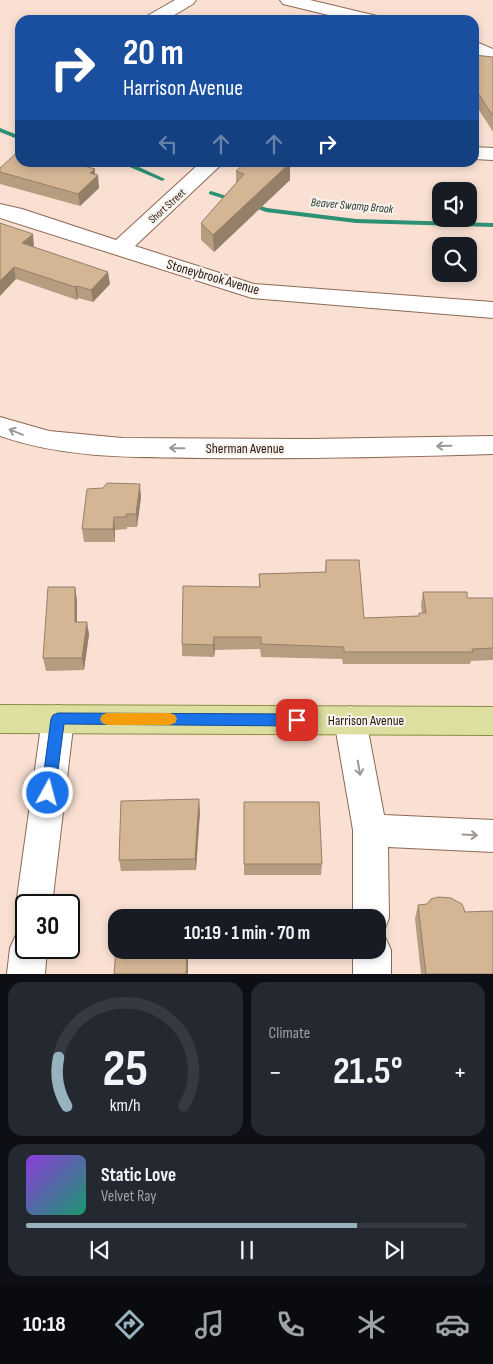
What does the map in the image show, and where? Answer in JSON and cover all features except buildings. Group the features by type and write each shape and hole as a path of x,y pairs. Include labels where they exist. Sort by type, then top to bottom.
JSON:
{"main road":[{"name":"Harrison Avenue","path":"0,719 493,721"}],"street":[{"path":"162,15 187,0"},
{"path":"289,0 350,15"},
{"path":"479,49 493,56"},
{"path":"479,153 493,154"},
{"name":"Short Street","path":"120,248 209,167"},
{"name":"Stoneybrook Avenue","path":"0,211 252,291 493,310"},
{"name":"Sherman Avenue","path":"0,426 25,436 58,443 95,447 244,449 493,445"},
{"path":"35,894 58,719"},
{"path":"350,720 370,830 371,909"},
{"path":"370,830 493,836"},
{"path":"26,974 28,959"},
{"path":"372,959 372,974"}],"waterway":[{"name":"Beaver Swamp Brook","path":"0,130 15,136"},
{"name":"Beaver Swamp Brook","path":"133,167 162,179"},
{"name":"Beaver Swamp Brook","path":"211,193 234,200"},
{"name":"Beaver Swamp Brook","path":"249,204 266,210 356,221 493,225"}],"slow traffic":[{"path":"107,719 170,719"}],"route":[{"path":"48,793 58,719 297,720"}]}
